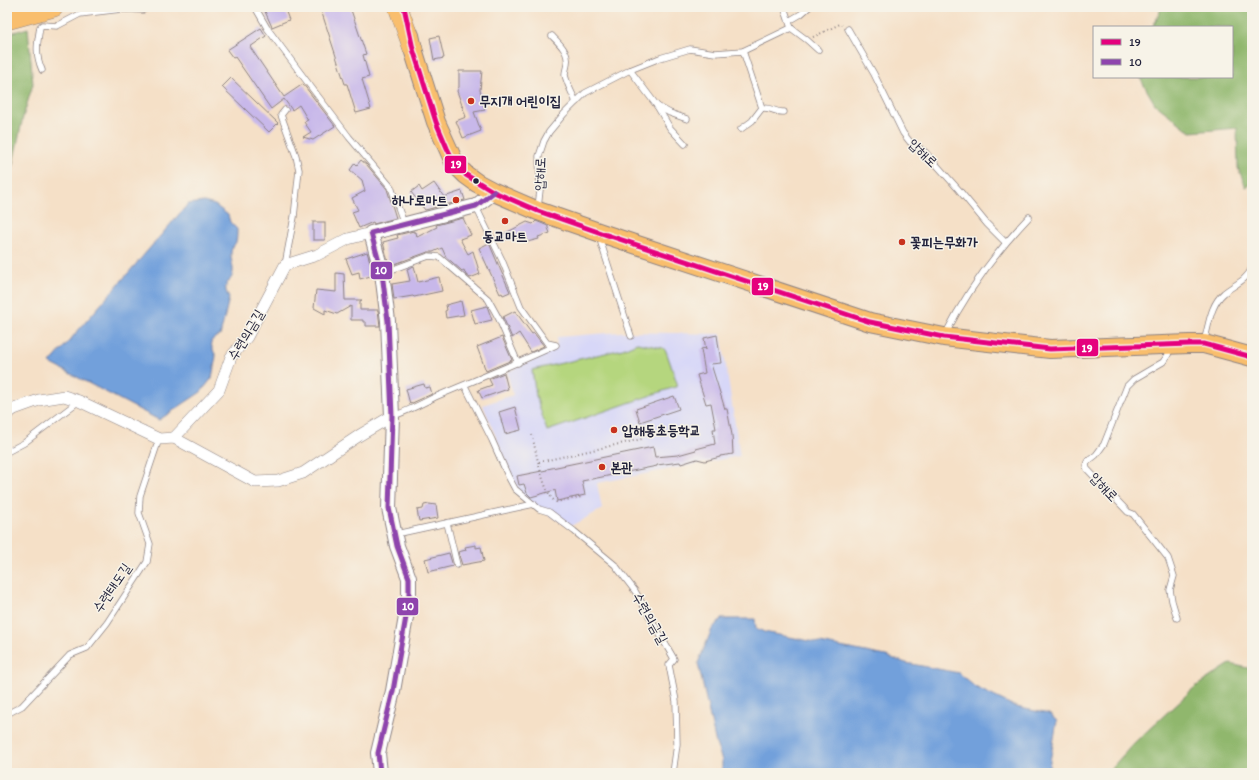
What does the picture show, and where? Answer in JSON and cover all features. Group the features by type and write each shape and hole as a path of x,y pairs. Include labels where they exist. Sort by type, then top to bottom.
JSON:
{"highway":[{"path":"7,20 54,7"},
{"path":"398,7 413,49"}],"main road":[{"name":"압해로","path":"404,7 413,49 436,122 455,164 466,175 494,192 538,211 870,322 944,337 1050,349 1204,344 1252,357"}],"street":[{"path":"285,265 317,255 348,239 476,206 494,192"},
{"path":"371,233 382,273 388,321 392,416 389,508 397,546 408,578 409,600 393,691 378,753 380,773"},
{"name":"수련의금길","path":"174,438 218,390 231,356 247,337 285,265"},
{"path":"7,414 14,409 39,400 64,396 79,401 159,439 174,438 255,482 278,481 303,473 360,435 392,416"}],"lane":[{"path":"42,70 36,52 40,27 64,24 80,14 122,9 143,10 148,7"},
{"path":"255,7 267,28 349,137 392,187 404,224"},
{"path":"784,7 791,28 818,50"},
{"path":"789,21 809,7"},
{"name":"압해로","path":"538,211 540,190 539,156 544,141 549,132 585,93 630,70 690,48 715,53 743,51 791,28"},
{"name":"압해로","path":"848,29 910,142 925,152 987,224 1005,242"},
{"path":"552,36 561,44 564,50 568,64 565,70 566,76 576,102"},
{"path":"743,51 762,108"},
{"path":"630,70 670,128 685,144"},
{"path":"656,106 670,113 687,118"},
{"path":"741,129 752,121 762,108 769,107 776,111 784,112"},
{"name":"수련의금길","path":"285,110 280,115 296,156 299,175 294,217 285,265"},
{"path":"392,416 406,412 434,398 518,363 556,345 547,343 521,307 502,260 476,206"},
{"path":"944,337 953,319 977,280 1005,242 1029,216"},
{"path":"604,234 601,242 631,336"},
{"path":"382,273 429,256 439,257 488,299 500,319 518,363"},
{"path":"1204,344 1211,314 1215,305 1224,294 1248,275 1252,268"},
{"name":"압해로","path":"1171,344 1168,355 1163,362 1134,379 1126,386 1104,444 1086,465 1087,469 1128,512 1132,514 1168,558 1174,576 1170,590 1177,618"},
{"name":"수련의금길","path":"465,386 515,489 540,509 549,512 615,565 635,591 674,659 669,665 676,701 677,744 673,773"},
{"path":"7,452 24,443 79,401"},
{"name":"수련태도길","path":"7,714 22,706 70,655 88,648 107,623 147,562 150,544 139,513 140,496 159,439"},
{"path":"394,534 534,504"},
{"path":"447,523 457,565"}],"path":[{"path":"807,40 840,24 848,29"},
{"path":"532,435 549,496 556,502 582,497"},
{"path":"539,462 642,438"}],"shaded area":[{"name":"압해동초등학교","path":"621,332 721,334 740,456 597,483 602,509 569,527 534,505 520,494 483,405 513,395 507,372 556,349 557,337"}],"green space":[{"path":"1162,7 1252,7 1252,184 1246,187 1238,168 1237,128 1191,132 1155,104 1141,80 1141,78 1233,78 1233,26 1153,26"},
{"path":"28,28 33,84 23,117 10,177 7,181 7,34"},
{"path":"637,343 663,348 666,351 678,386 547,431 536,396 532,370 623,349"},
{"path":"1230,664 1252,669 1252,773 1107,773 1134,743 1195,687"}],"water":[{"path":"204,202 215,205 228,215 230,222 237,229 237,232 236,242 231,251 233,272 226,285 229,298 220,336 211,341 212,348 216,356 212,378 201,392 159,420 50,363 188,204"},
{"path":"721,619 755,619 756,628 764,632 886,656 906,663 959,673 975,687 1016,707 1049,714 1057,721 1048,773 722,773 722,760 716,744 698,663 712,629"}],"building":[{"path":"263,7 284,7 289,20 272,27"},
{"path":"320,7 350,7 366,54 363,55 369,77 362,79 371,109 356,113"},
{"path":"261,28 266,36 250,47 284,97 303,84 335,126 313,140 303,137 311,132 304,122 308,120 299,105 292,110 284,99 271,109 235,57 233,58 227,50"},
{"path":"439,36 444,58 434,60 430,38"},
{"name":"무지개 어린이집","path":"459,71 482,71 480,90 485,110 474,112 481,131 463,138 456,121 466,117 457,91 459,87"},
{"path":"231,78 278,123 269,132 222,87"},
{"path":"361,160 387,189 396,218 374,224 373,222 359,228 352,212 358,210 352,198 365,191 362,180 350,170 355,163 357,165"},
{"path":"434,183 444,197 462,191 465,200 425,210 411,192 419,186 422,191"},
{"path":"463,218 471,235 460,239 468,254 473,251 480,274 470,278 466,275 464,270 462,271 446,257 442,248 389,266 383,242 398,238 397,235 414,231 414,233 416,232 417,237 437,227 436,225"},
{"path":"536,221 548,226 550,233 538,237 539,239 527,242 525,238 497,240 496,238 527,222 533,224"},
{"path":"313,222 325,222 325,240 313,240"},
{"path":"489,243 510,292 503,295 502,293 500,294 479,248"},
{"path":"367,252 374,275 360,279 359,272 352,274 346,259"},
{"path":"414,266 418,282 439,277 442,291 414,297 394,299 392,284 410,281 407,269"},
{"path":"336,273 344,274 345,300 362,300 360,301 360,310 378,310 380,326 366,326 366,322 363,322 363,320 351,320 351,306 337,314 325,310 325,314 314,308 316,290 336,292"},
{"path":"461,301 464,315 446,318 446,305"},
{"path":"487,306 492,320 475,324 471,310"},
{"path":"515,311 532,334 534,333 544,346 531,352 519,333 512,338 503,317"},
{"path":"717,335 721,363 711,364 725,409 727,409 732,435 733,454 720,456 705,461 697,459 681,464 680,462 657,465 582,481 585,495 557,501 555,490 531,497 527,493 524,484 519,485 517,476 547,469 653,447 655,457 678,455 715,444 713,429 716,429 711,403 706,404 697,375 705,373 701,349 706,348 704,338"},
{"path":"502,337 512,360 486,371 477,347"},
{"path":"504,373 508,389 482,398 478,390 492,385 489,379"},
{"path":"424,384 425,388 430,387 432,394 410,404 406,389"},
{"path":"674,396 679,409 640,422 636,409"},
{"path":"515,407 521,430 505,434 499,412"},
{"path":"424,505 436,505 438,518 419,521 417,510 423,509"},
{"path":"476,545 476,548 481,547 484,561 462,565 458,552 466,550 465,547"},
{"path":"449,553 453,566 428,572 425,559"}],"transit line":[{"name":"19","path":"404,7 413,49 436,122 455,164 466,175 494,192 538,211 870,322 944,337 1050,349 1204,344 1252,357"},
{"name":"10","path":"380,773 378,753 393,691 409,600 409,578 397,546 389,508 392,416 388,321 382,273 371,233 476,206 494,192"}],"place":[{"name":"무지개 어린이집","path":"471,101"},
{"name":"하나로마트","path":"456,200"},
{"name":"동교마트","path":"505,221"},
{"name":"꽃피는무화가","path":"902,242"},
{"name":"압해동초등학교","path":"614,430"},
{"name":"본관","path":"602,467"}]}
